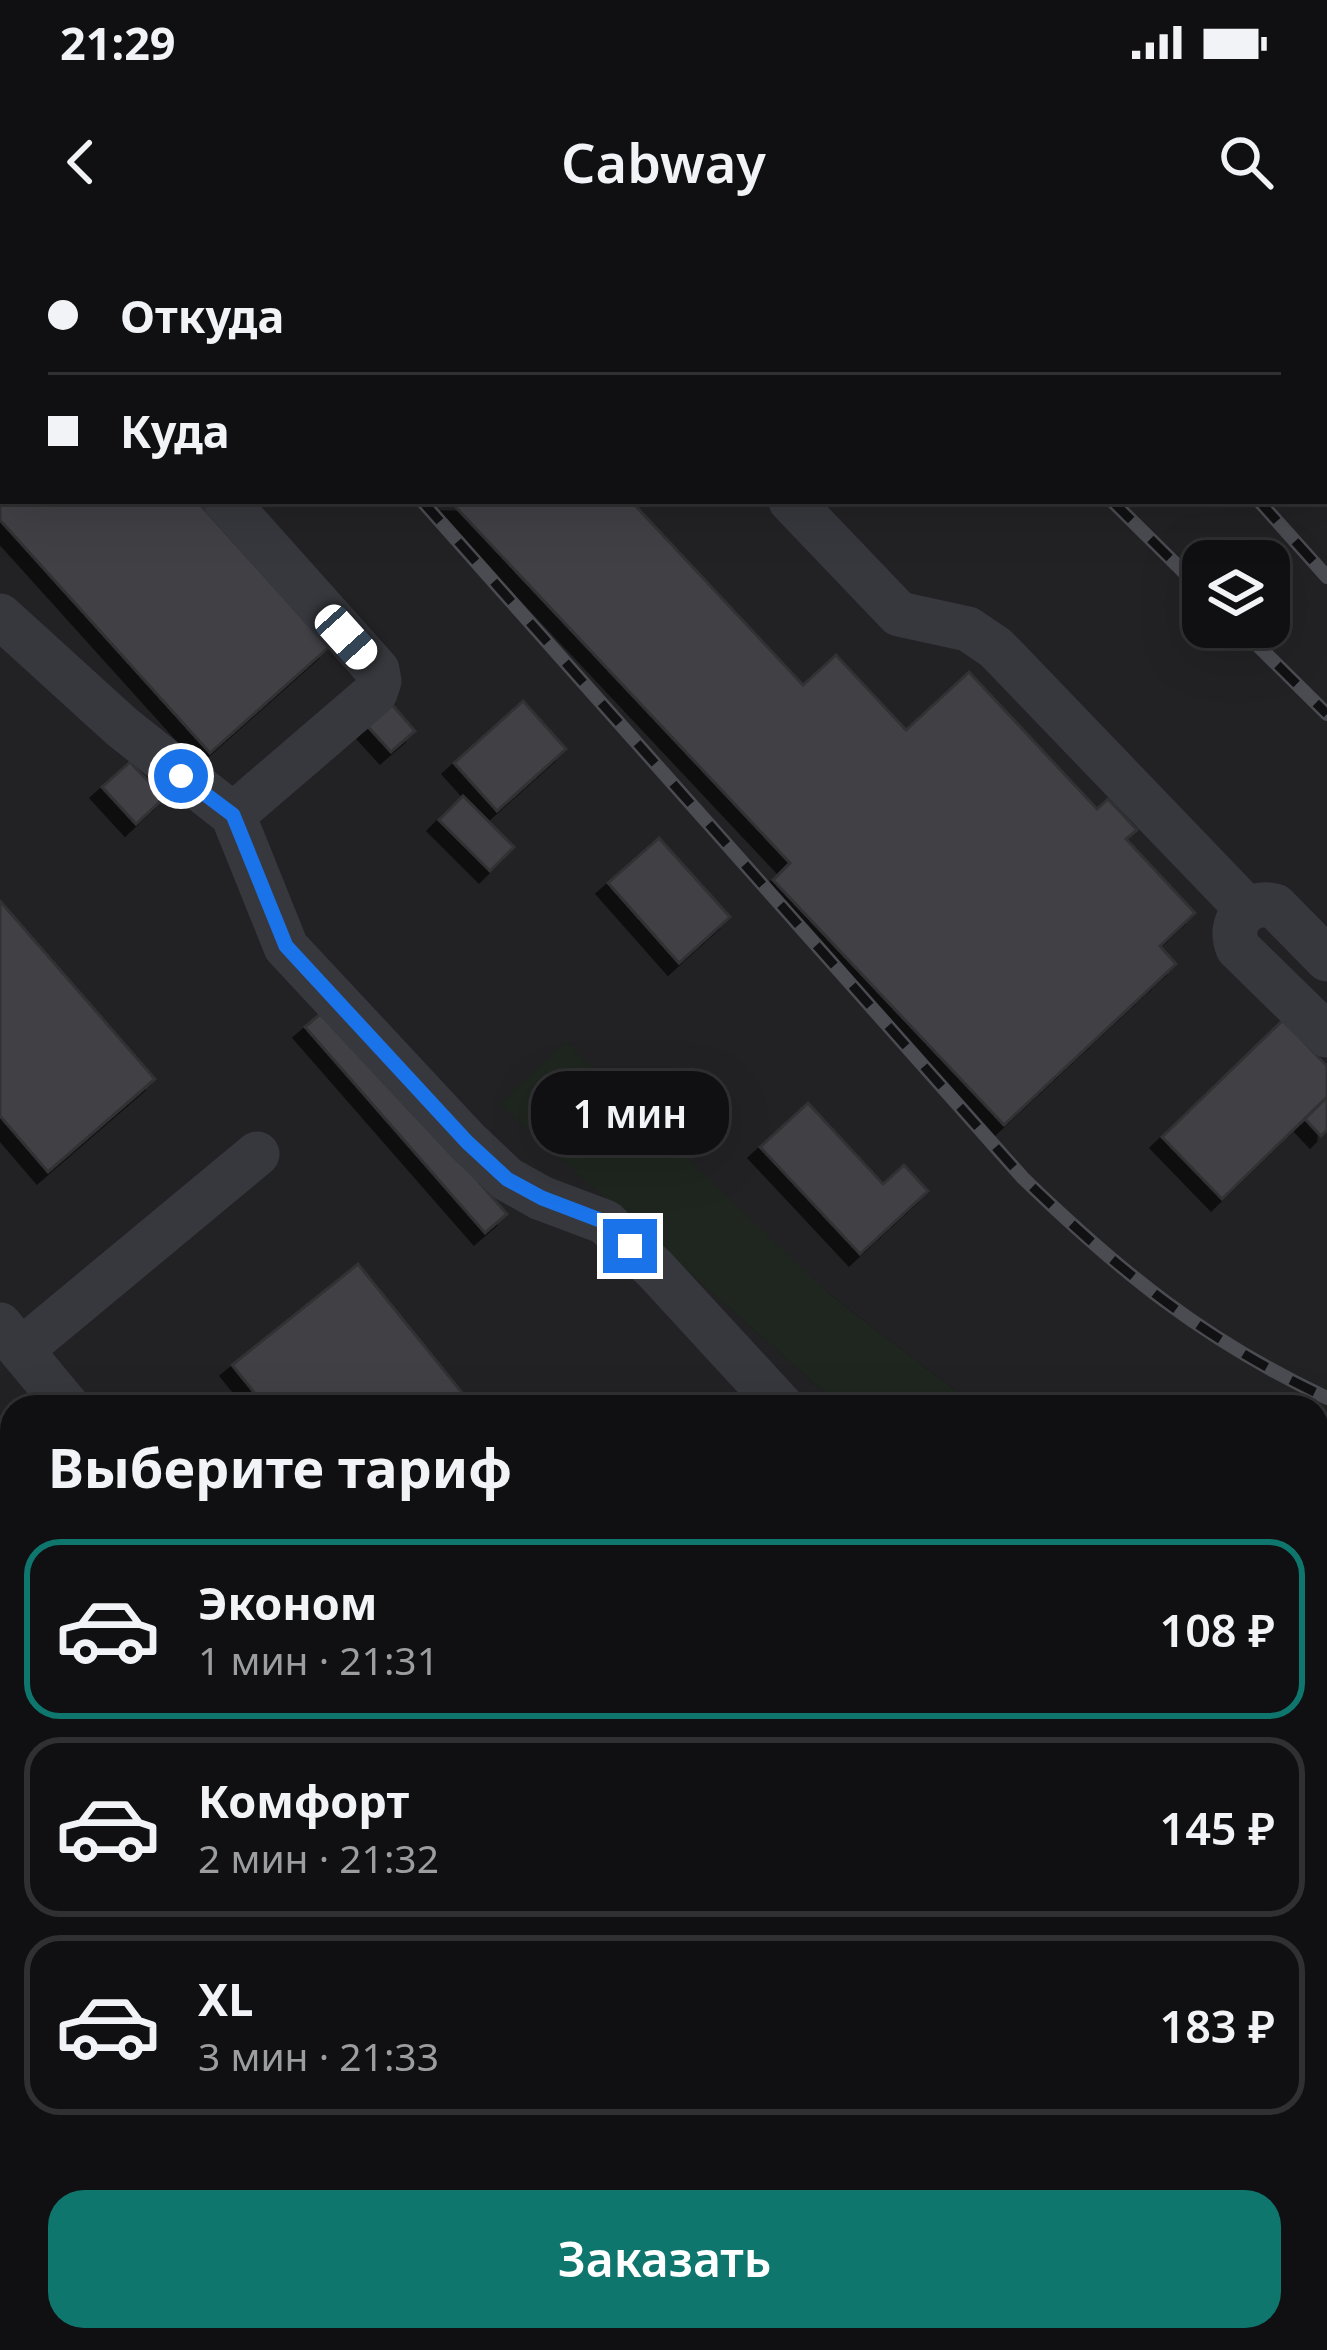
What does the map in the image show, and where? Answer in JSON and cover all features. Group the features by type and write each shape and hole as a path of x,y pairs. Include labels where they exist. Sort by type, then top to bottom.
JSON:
{"lane":[{"path":"229,504 376,670 379,682 375,693 233,815"},
{"path":"793,504 899,614 968,629 996,648 1247,908"},
{"path":"0,616 122,727 233,815 286,946 507,1179 605,1222 771,1395"},
{"path":"1327,959 1275,906 1264,903 1247,908 1235,922 1238,948 1327,1035"},
{"path":"58,1395 10,1338 257,1154"}],"shaded area":[{"path":"0,504 1327,504 1327,1386 1319,1395 961,1395 828,1293 500,1104 827,1395 0,1395"},
{"path":"566,1042 828,1293 961,1395 827,1395 499,1104"}],"building":[{"path":"0,504 200,504 329,647 210,753 0,520"},
{"path":"453,504 634,504 803,685 836,655 906,730 969,672 1097,809 1108,799 1137,830 1126,839 1195,913 1160,946 1176,964 1004,1125 773,880 790,863"},
{"path":"375,685 415,731 391,752 350,707"},
{"path":"523,701 566,749 497,811 454,763"},
{"path":"130,762 164,798 136,824 102,787"},
{"path":"463,796 514,847 490,871 439,820"},
{"path":"659,838 730,917 679,963 608,883"},
{"path":"0,901 155,1079 48,1172 0,1116"},
{"path":"327,1008 507,1214 485,1233 305,1027"},
{"path":"1283,1020 1327,1066 1327,1097 1222,1199 1162,1137"},
{"path":"1327,1097 1327,1130 1321,1136 1305,1119"},
{"path":"808,1103 883,1184 904,1165 928,1191 860,1254 760,1147"},
{"path":"358,1264 464,1395 256,1395 232,1365"}],"railway":[{"path":"425,504 1023,1178 1165,1302 1241,1352 1321,1395"},
{"path":"1115,504 1182,570"},
{"path":"1262,504 1327,577"},
{"path":"1260,648 1327,714"}],"route":[{"path":"181,776 233,815 286,946 467,1142 507,1179 605,1222 630,1246"}]}
